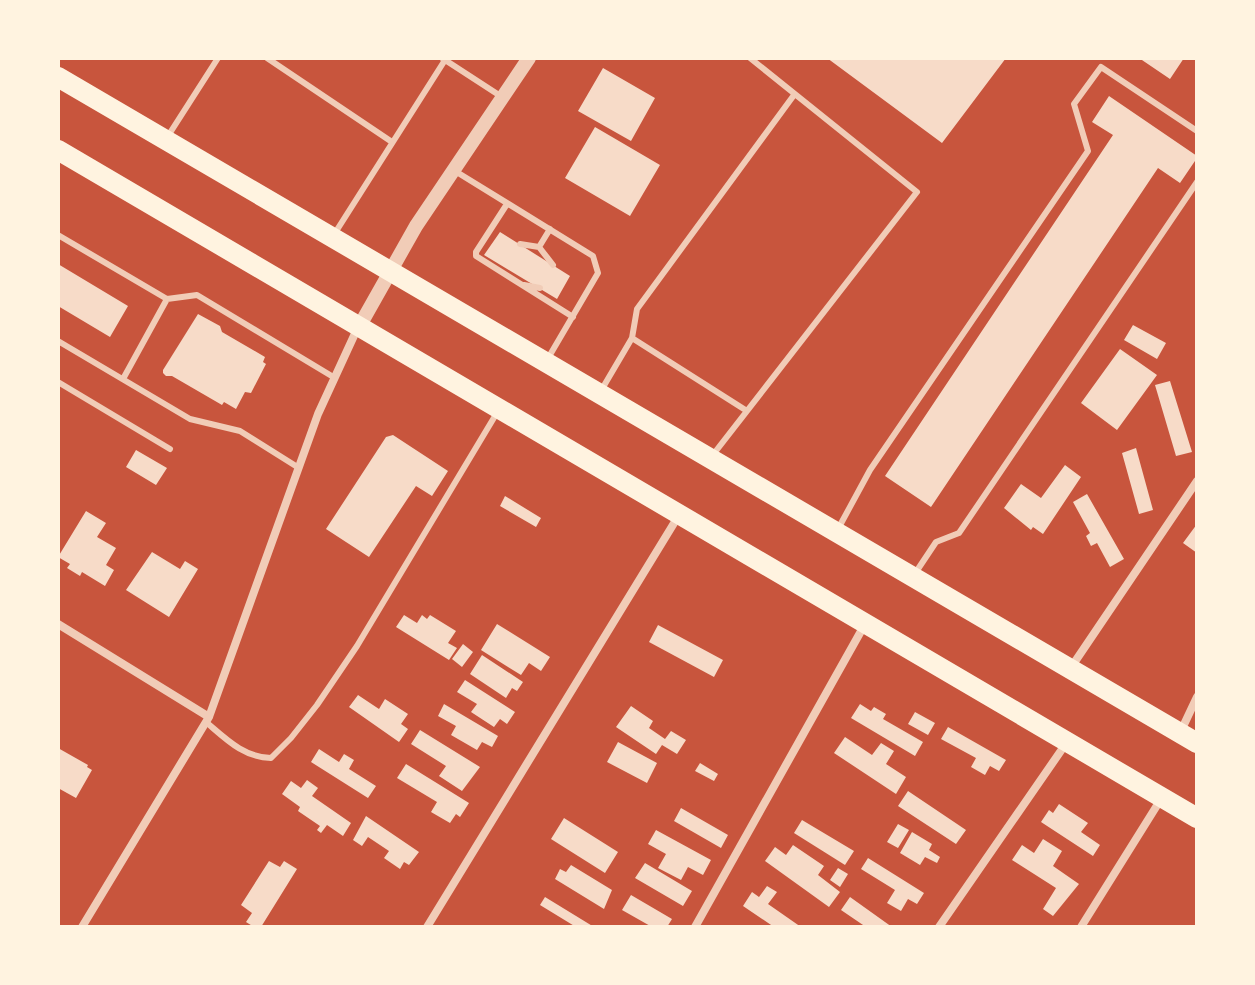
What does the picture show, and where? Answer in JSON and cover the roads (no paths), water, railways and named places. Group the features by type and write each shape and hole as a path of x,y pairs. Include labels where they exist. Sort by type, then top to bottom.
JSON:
{"main road":[{"path":"58,77 1188,738"},
{"path":"58,150 1197,818"}],"street":[{"path":"82,927 208,720 299,468 359,327 389,271 529,58"},
{"path":"1070,669 1197,481"},
{"path":"427,927 680,514"},
{"path":"58,624 208,720"},
{"path":"695,927 865,624"},
{"path":"1188,738 1197,697"},
{"path":"939,927 1067,742"},
{"path":"1081,927 1162,797"}],"lane":[{"path":"165,140 218,58"},
{"path":"267,58 392,142"},
{"path":"710,458 917,192 750,58"},
{"path":"331,239 443,59 502,97"},
{"path":"837,533 870,470 1088,151 1074,104 1101,67 1197,131"},
{"path":"600,392 632,338 637,309 794,95"},
{"path":"453,170 593,256 597,264 598,273 546,363"},
{"path":"913,578 936,542 959,533 1197,182"},
{"path":"507,204 476,256 573,317"},
{"path":"539,247 550,229"},
{"path":"58,235 167,299 197,295 335,378"},
{"path":"520,244 539,247 553,265"},
{"path":"505,267 517,283 540,288"},
{"path":"123,379 167,299"},
{"path":"632,338 747,411"},
{"path":"58,341 190,419 240,431 299,468"},
{"path":"58,382 170,449"},
{"path":"208,720 234,746 255,758 271,758 291,738 357,646 500,408"}]}
